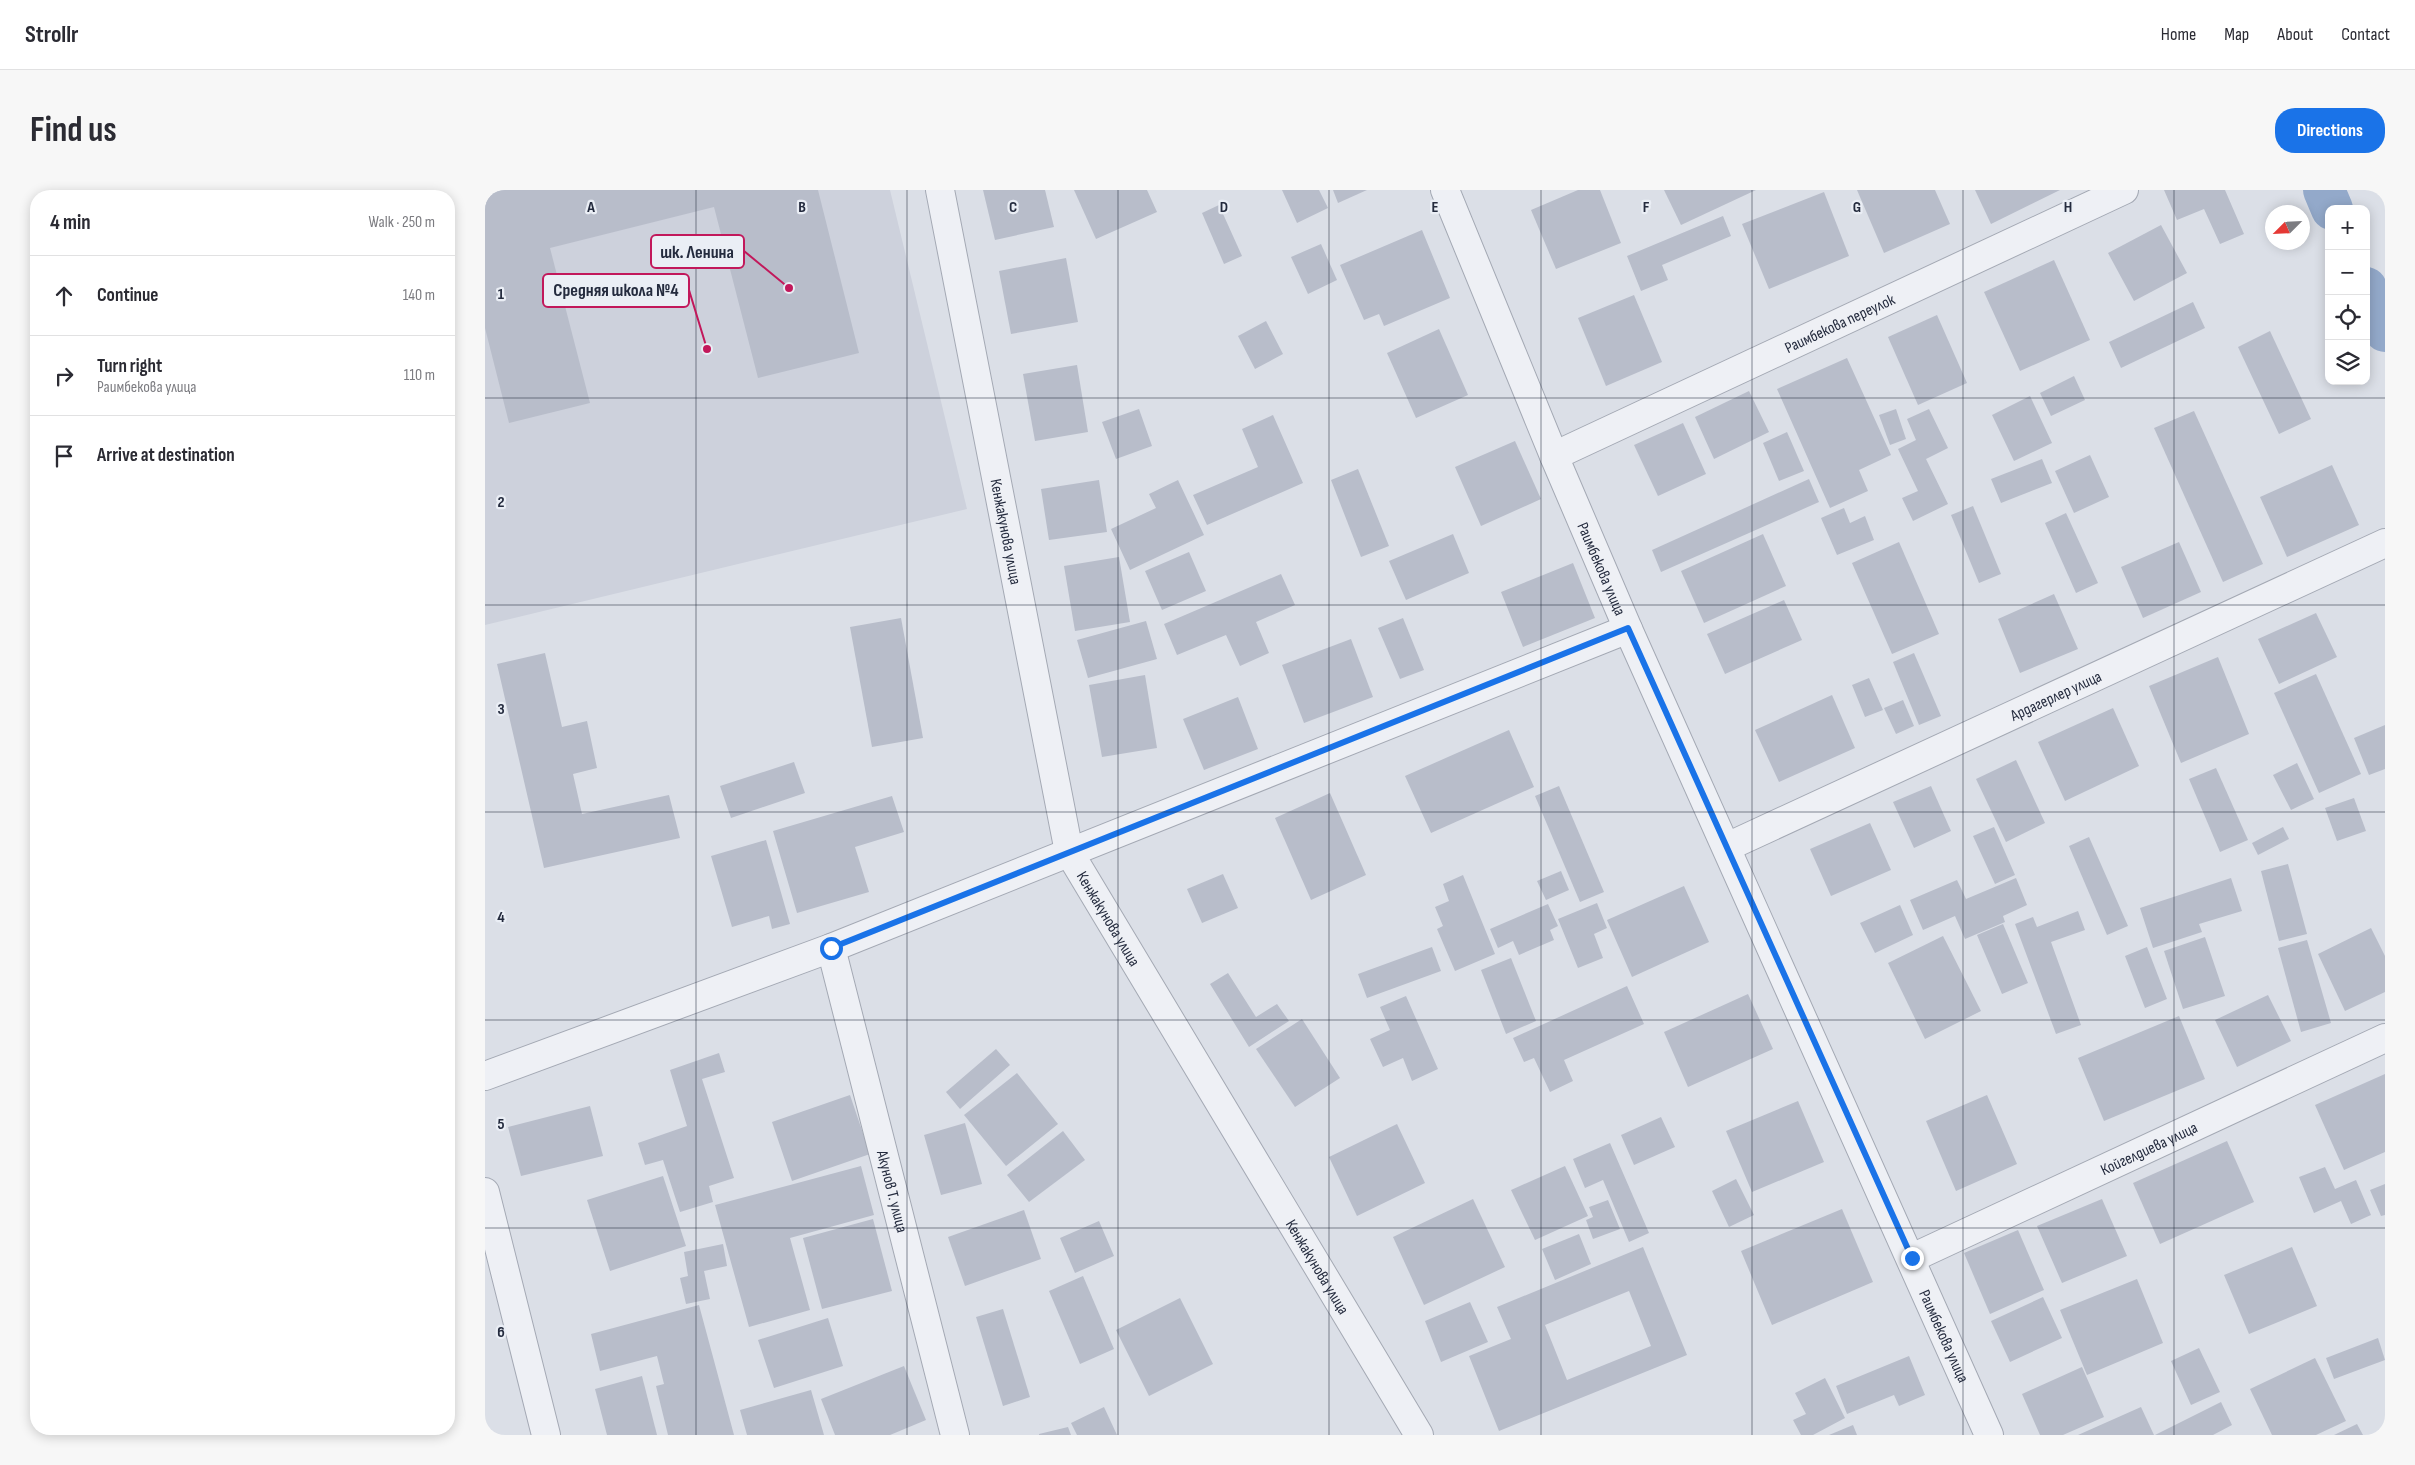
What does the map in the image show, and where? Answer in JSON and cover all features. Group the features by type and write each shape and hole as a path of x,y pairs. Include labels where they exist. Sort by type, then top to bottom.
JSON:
{"street":[{"name":"Кенжакунова улица","path":"940,190 1069,852 1419,1435"},
{"name":"Раимбекова улица","path":"1445,190 1554,456 1628,628 1912,1258 1989,1435"},
{"name":"Раимбекова переулок","path":"1554,456 2124,190"},
{"name":"Ардагерлер улица","path":"1727,847 2385,543"},
{"path":"485,1076 831,948 1628,628"},
{"name":"Акунов Т. улица","path":"831,948 955,1435"},
{"name":"Койгелдиева улица","path":"1912,1258 2385,1038"},
{"path":"485,1192 546,1435"}],"shaded area":[{"path":"485,190 890,190 967,509 485,625"}],"building":[{"path":"485,190 818,190 859,353 758,378 714,207 550,248 590,403 509,423 485,328"},
{"path":"983,190 1045,190 1054,227 995,240"},
{"path":"1074,190 1147,190 1157,212 1096,239"},
{"path":"1282,190 1319,190 1328,208 1297,223"},
{"path":"1333,190 1367,190 1338,203"},
{"path":"1578,190 1600,190 1621,243 1556,269 1531,210"},
{"path":"1664,190 1756,190 1681,225"},
{"path":"1857,190 1935,190 1950,224 1884,253"},
{"path":"1975,190 2060,190 1991,224"},
{"path":"2164,190 2225,190 2244,234 2220,244 2204,209 2177,220"},
{"path":"1824,192 1849,256 1769,289 1742,224"},
{"path":"1219,205 1242,256 1224,264 1202,213"},
{"path":"1723,216 1731,236 1662,265 1668,280 1641,291 1627,256"},
{"path":"2161,225 2187,273 2134,301 2108,253"},
{"path":"1422,230 1450,298 1384,326 1379,314 1364,320 1340,265"},
{"path":"1321,244 1337,280 1308,294 1291,257"},
{"path":"1066,258 1078,322 1011,334 999,271"},
{"path":"2054,260 2090,340 2020,371 1984,292"},
{"path":"1634,295 1662,362 1606,386 1578,318"},
{"path":"2193,302 2205,328 2121,368 2109,342"},
{"path":"1937,315 1967,383 1918,405 1888,337"},
{"path":"1266,321 1283,354 1255,369 1238,336"},
{"path":"1439,329 1468,395 1416,418 1387,353"},
{"path":"2270,331 2311,419 2279,434 2238,347"},
{"path":"1847,358 1891,455 1859,470 1868,491 1830,508 1777,389"},
{"path":"1077,365 1088,432 1035,441 1023,374"},
{"path":"2074,376 2085,400 2051,416 2040,393"},
{"path":"1749,391 1769,432 1714,459 1695,417"},
{"path":"2030,396 2052,443 2014,461 1992,415"},
{"path":"1139,409 1152,446 1116,459 1102,422"},
{"path":"1896,409 1906,439 1890,445 1879,415"},
{"path":"1929,409 1948,448 1926,459 1948,504 1913,521 1902,498 1918,491 1898,449 1916,440 1907,419"},
{"path":"2194,411 2263,564 2223,582 2154,428"},
{"path":"1273,415 1303,483 1207,525 1193,495 1258,467 1242,429"},
{"path":"1683,423 1706,474 1658,496 1634,445"},
{"path":"1787,432 1804,471 1779,481 1763,443"},
{"path":"1515,441 1541,499 1481,526 1455,467"},
{"path":"2090,455 2109,497 2074,513 2055,471"},
{"path":"2042,459 2052,483 2001,503 1991,479"},
{"path":"2332,465 2359,525 2287,557 2260,497"},
{"path":"1358,469 1389,546 1361,557 1331,480"},
{"path":"1809,479 1819,502 1661,572 1652,550"},
{"path":"1099,480 1107,532 1049,540 1041,489"},
{"path":"1178,480 1204,535 1130,570 1111,529 1156,508 1149,494"},
{"path":"1973,506 2001,574 1979,583 1951,515"},
{"path":"1844,508 1850,523 1865,516 1874,540 1837,555 1821,518"},
{"path":"2066,513 2098,583 2076,593 2045,523"},
{"path":"1453,534 1469,573 1406,600 1389,561"},
{"path":"1763,534 1786,586 1704,623 1681,571"},
{"path":"1899,542 1939,634 1892,654 1852,563"},
{"path":"2179,542 2201,592 2143,618 2121,567"},
{"path":"1189,552 1206,591 1162,610 1145,571"},
{"path":"1119,557 1130,622 1075,631 1064,566"},
{"path":"1573,563 1595,618 1523,647 1501,592"},
{"path":"1281,574 1295,605 1256,622 1269,653 1240,666 1226,635 1177,655 1164,624"},
{"path":"2054,594 2078,649 2020,673 1998,619"},
{"path":"1784,600 1802,640 1725,674 1707,634"},
{"path":"2316,613 2337,657 2279,684 2258,639"},
{"path":"901,618 923,738 872,747 850,627"},
{"path":"1403,618 1424,670 1400,679 1378,628"},
{"path":"1146,621 1157,659 1088,678 1077,640"},
{"path":"1351,639 1373,697 1304,723 1282,665"},
{"path":"545,653 562,727 587,721 597,768 573,774 582,814 669,795 680,838 544,868 497,664"},
{"path":"1914,653 1941,716 1919,725 1893,662"},
{"path":"2218,657 2249,734 2181,763 2149,686"},
{"path":"2316,674 2361,774 2319,793 2274,693"},
{"path":"1145,675 1157,748 1102,757 1089,685"},
{"path":"1869,678 1883,710 1865,717 1852,685"},
{"path":"1832,695 1855,748 1779,782 1755,730"},
{"path":"1238,697 1258,749 1204,770 1183,719"},
{"path":"1903,700 1914,726 1896,734 1884,708"},
{"path":"2113,708 2139,766 2065,801 2038,742"},
{"path":"2385,725 2385,769 2369,775 2354,738"},
{"path":"1509,730 1534,787 1431,833 1405,776"},
{"path":"2016,760 2045,823 2006,842 1976,779"},
{"path":"794,762 805,793 731,818 720,786"},
{"path":"2297,763 2314,799 2291,810 2273,775"},
{"path":"2216,768 2248,840 2220,852 2189,779"},
{"path":"1559,786 1604,892 1580,902 1535,796"},
{"path":"1931,786 1951,831 1914,848 1893,802"},
{"path":"1330,793 1366,875 1311,900 1275,818"},
{"path":"892,796 904,832 855,847 869,892 797,913 773,831"},
{"path":"2354,798 2366,831 2337,841 2325,808"},
{"path":"1870,823 1891,870 1831,896 1810,849"},
{"path":"1994,827 2015,875 1995,884 1973,836"},
{"path":"2283,827 2289,839 2258,855 2252,843"},
{"path":"2089,837 2128,926 2107,935 2069,846"},
{"path":"766,840 790,924 772,929 769,916 732,927 711,856"},
{"path":"2288,864 2307,934 2279,941 2261,871"},
{"path":"1561,871 1569,890 1546,900 1537,881"},
{"path":"1223,874 1238,908 1202,923 1187,889"},
{"path":"1463,875 1495,954 1455,971 1437,929 1443,926 1435,907 1449,901 1443,884"},
{"path":"2016,878 2027,905 2003,916 2005,922 1965,939 1955,916 1923,930 1910,900 1957,880 1966,899"},
{"path":"2231,878 2242,911 2199,924 2202,932 2153,948 2140,908"},
{"path":"1684,886 1709,942 1632,977 1607,920"},
{"path":"1597,903 1607,928 1594,934 1603,958 1578,968 1558,919"},
{"path":"1548,904 1558,926 1550,930 1554,940 1519,955 1513,941 1498,948 1490,929"},
{"path":"1900,905 1913,935 1875,953 1860,923"},
{"path":"2078,911 2085,930 2051,942 2081,1025 2056,1034 2015,924 2033,917 2037,927"},
{"path":"2003,924 2028,983 2002,994 1977,935"},
{"path":"2371,928 2385,956 2385,992 2345,1011 2318,954"},
{"path":"1943,936 1981,1011 1925,1039 1888,963"},
{"path":"2205,937 2225,996 2183,1009 2164,951"},
{"path":"2307,940 2331,1023 2301,1032 2278,948"},
{"path":"1432,947 1441,971 1367,998 1358,974"},
{"path":"2147,947 2167,999 2145,1008 2125,956"},
{"path":"1511,958 1536,1021 1506,1034 1481,970"},
{"path":"1228,973 1256,1017 1277,1004 1289,1021 1249,1047 1210,984"},
{"path":"1627,986 1644,1024 1564,1060 1573,1081 1550,1092 1534,1058 1524,1062 1513,1038"},
{"path":"1748,994 1773,1049 1688,1087 1664,1032"},
{"path":"2268,995 2291,1041 2237,1067 2215,1020"},
{"path":"1406,996 1438,1069 1412,1081 1403,1058 1383,1067 1370,1039 1390,1030 1380,1007"},
{"path":"2179,1016 2205,1079 2104,1121 2078,1058"},
{"path":"1302,1019 1340,1078 1295,1107 1256,1049"},
{"path":"996,1049 1010,1065 960,1109 946,1092"},
{"path":"719,1053 725,1072 702,1079 734,1178 709,1186 713,1202 680,1212 663,1160 645,1165 638,1143 687,1126 670,1070"},
{"path":"1017,1073 1058,1124 1006,1166 964,1115"},
{"path":"2385,1074 2385,1152 2344,1170 2315,1105"},
{"path":"850,1095 870,1154 792,1181 772,1122"},
{"path":"1987,1095 2017,1164 1956,1191 1926,1121"},
{"path":"1798,1101 1824,1162 1752,1192 1726,1131"},
{"path":"590,1106 603,1156 521,1176 508,1127"},
{"path":"1661,1117 1675,1147 1634,1165 1621,1135"},
{"path":"965,1123 982,1184 941,1195 924,1135"},
{"path":"1397,1124 1425,1183 1357,1216 1329,1157"},
{"path":"1063,1131 1085,1160 1029,1202 1007,1175"},
{"path":"2227,1141 2254,1202 2160,1244 2133,1183"},
{"path":"1610,1143 1649,1233 1629,1242 1603,1180 1585,1188 1573,1159"},
{"path":"861,1166 874,1215 790,1238 810,1310 749,1327 715,1205"},
{"path":"1565,1166 1588,1216 1535,1240 1511,1190"},
{"path":"2325,1167 2335,1189 2356,1180 2371,1215 2351,1224 2341,1201 2314,1213 2299,1177"},
{"path":"663,1176 686,1246 610,1271 587,1200"},
{"path":"1736,1179 1754,1215 1729,1227 1712,1191"},
{"path":"2385,1184 2385,1215 2381,1216 2370,1190"},
{"path":"1473,1199 1505,1267 1424,1305 1393,1237"},
{"path":"2102,1199 2127,1256 2062,1283 2037,1226"},
{"path":"1608,1200 1620,1229 1593,1239 1586,1220 1593,1217 1589,1207"},
{"path":"1842,1209 1873,1282 1772,1325 1741,1251"},
{"path":"1024,1210 1041,1259 965,1286 948,1237"},
{"path":"873,1219 892,1291 822,1309 803,1238"},
{"path":"1099,1221 1114,1256 1075,1273 1060,1238"},
{"path":"2018,1230 2044,1290 1990,1314 1964,1253"},
{"path":"1579,1234 1591,1264 1555,1280 1542,1249"},
{"path":"723,1244 727,1266 704,1271 710,1299 686,1304 680,1278 688,1276 684,1252"},
{"path":"1643,1247 1687,1355 1499,1431 1469,1356 1511,1339 1497,1307","holes":["1629,1291 1651,1346 1567,1380 1545,1325"]},
{"path":"2292,1247 2317,1306 2249,1334 2224,1275"},
{"path":"1083,1276 1114,1349 1080,1364 1049,1291"},
{"path":"2137,1279 2163,1343 2087,1375 2060,1310"},
{"path":"2043,1297 2062,1338 2010,1362 1991,1321"},
{"path":"1180,1298 1213,1364 1149,1396 1116,1330"},
{"path":"1470,1302 1488,1342 1441,1362 1425,1321"},
{"path":"699,1305 734,1435 668,1435 656,1386 664,1384 657,1356 600,1371 591,1334"},
{"path":"1003,1309 1030,1397 1003,1406 976,1317"},
{"path":"828,1318 843,1366 774,1388 758,1340"},
{"path":"2378,1338 2385,1360 2334,1379 2326,1358"},
{"path":"2199,1348 2220,1392 2191,1405 2171,1361"},
{"path":"1909,1356 1925,1395 1899,1406 1894,1395 1847,1414 1836,1386"},
{"path":"2315,1358 2346,1421 2316,1435 2272,1435 2250,1389"},
{"path":"904,1366 926,1420 890,1435 835,1435 821,1399"},
{"path":"2082,1367 2104,1417 2063,1435 2040,1435 2022,1394"},
{"path":"642,1376 657,1435 607,1435 595,1389"},
{"path":"1825,1378 1845,1418 1813,1435 1801,1435 1793,1420 1806,1414 1795,1393"},
{"path":"811,1390 824,1435 747,1435 740,1410"},
{"path":"2221,1402 2232,1425 2213,1435 2155,1435"},
{"path":"1104,1407 1117,1435 1077,1435 1071,1423"},
{"path":"2141,1407 2154,1435 2078,1435"},
{"path":"2357,1424 2363,1435 2334,1435"},
{"path":"1853,1425 1857,1435 1829,1435"},
{"path":"1068,1427 1071,1435 1039,1435 1039,1434"}],"waterway":[{"path":"2324,190 2330,205"},
{"path":"2369,295 2385,331"}],"place":[{"name":"шк. Ленина","path":"789,288"},
{"name":"Средняя школа №4","path":"707,349"}],"route":[{"path":"831,948 1628,628 1912,1258"}]}
